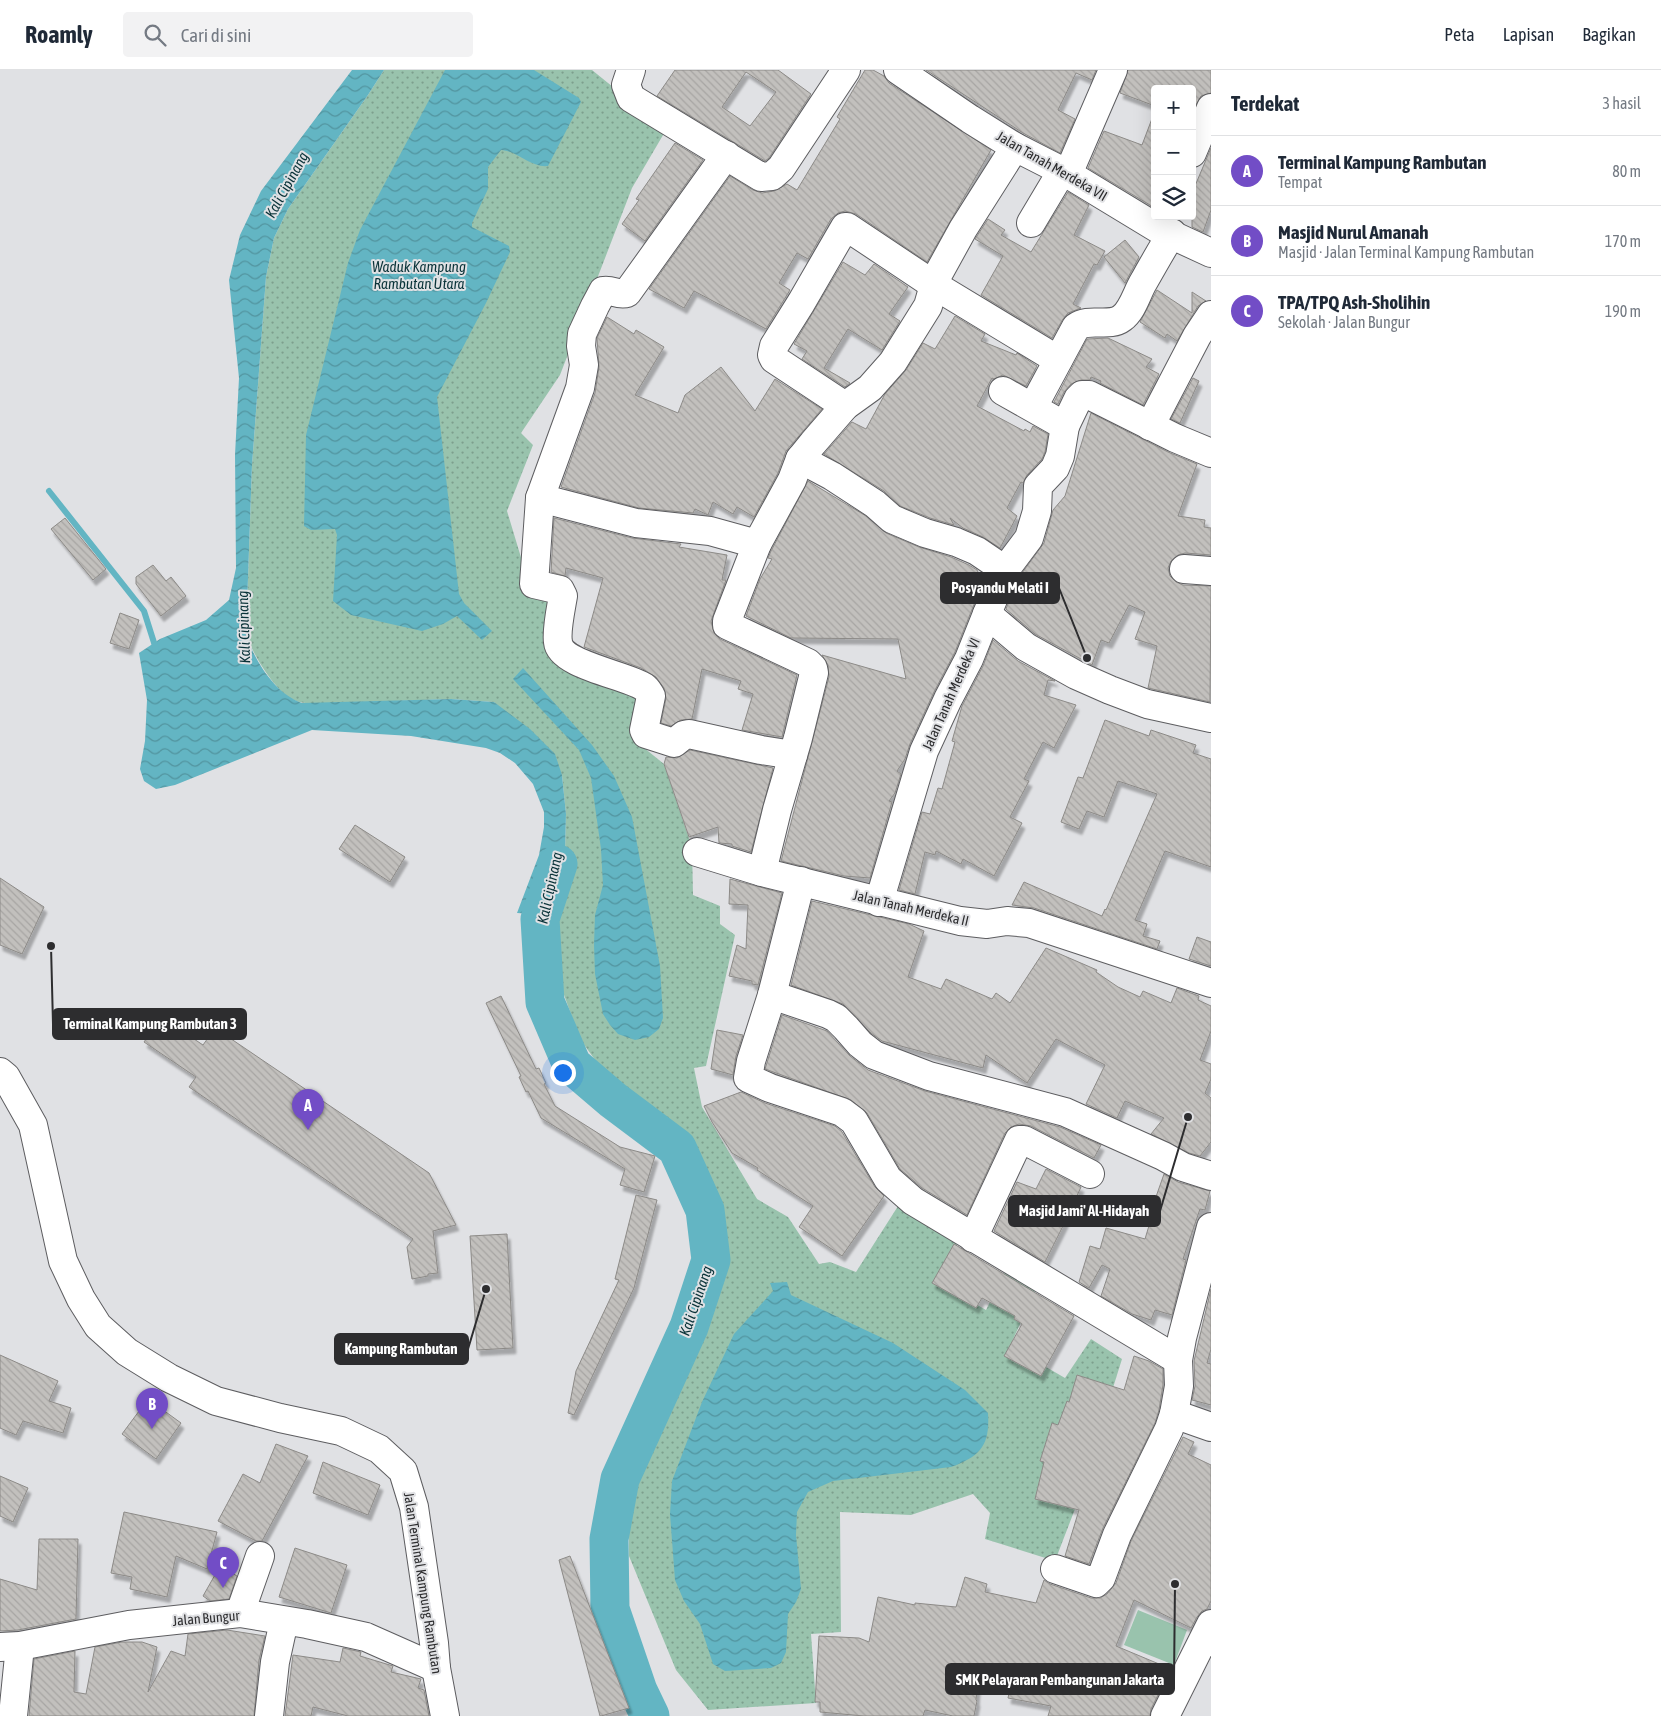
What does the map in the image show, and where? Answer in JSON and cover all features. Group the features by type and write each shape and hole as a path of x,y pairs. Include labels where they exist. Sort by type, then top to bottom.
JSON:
{"street":[{"path":"631,70 626,85 631,98 761,177 772,176 781,168 846,70"},
{"name":"Jalan Tanah Merdeka VII","path":"898,70 1015,147 1210,249"},
{"path":"1031,224 1065,173 1113,70"},
{"path":"1196,143 1211,108"},
{"path":"762,872 814,673 813,668 808,663 727,624 757,544 792,480 800,459 845,406 870,388 893,362 928,306 936,278 963,229 1015,147"},
{"path":"726,155 627,293 618,294 607,290 600,295 582,334 584,366 580,388 540,498 534,584 560,590 562,593 558,642 561,651 567,656 593,668 645,687 650,696 644,730 646,734 674,743 688,734 793,755"},
{"path":"1033,407 1076,328 1081,324 1116,320 1122,318 1128,311 1143,282 1164,226"},
{"path":"845,406 774,359 772,354 774,346 802,303 843,229 848,227 934,285 1058,360"},
{"path":"1150,426 1197,336 1211,314"},
{"path":"1003,391 1065,426"},
{"name":"Jalan Tanah Merdeka VI","path":"879,902 924,751 948,698 969,659 1005,570 1029,538 1037,511 1038,486 1057,464 1065,426 1078,399 1082,395 1090,395 1150,426 1211,453"},
{"path":"800,459 832,476 875,504 892,519 977,551 1005,570"},
{"path":"540,498 636,522 710,531 757,544"},
{"path":"1184,569 1211,572"},
{"path":"987,614 1026,647 1076,675 1146,704 1211,718"},
{"name":"Jalan Tanah Merdeka II","path":"697,852 762,872 960,921 987,924 1007,921 1029,923 1211,982"},
{"path":"801,881 772,996 751,1061 748,1078 770,1088 842,1112 854,1121 888,1179 913,1201 1178,1360"},
{"path":"772,996 836,1018 860,1044 874,1055 930,1076 1065,1112 1163,1156 1183,1167 1211,1176"},
{"name":"Jalan Terminal Kampung Rambutan","path":"0,1072 6,1077 33,1125 63,1261 81,1300 98,1326 127,1352 169,1378 216,1401 280,1418 341,1431 379,1449 403,1471 414,1507 436,1668 446,1716"},
{"path":"973,1238 1019,1140 1024,1140 1090,1174"},
{"path":"1055,1569 1096,1583 1102,1578 1118,1535 1169,1429 1174,1414 1179,1386 1178,1360 1182,1338 1211,1227"},
{"path":"1174,1414 1211,1427"},
{"path":"240,1613 260,1556"},
{"name":"Jalan Bungur","path":"10,1647 129,1625 240,1613 307,1624 366,1637 436,1668"},
{"path":"269,1716 275,1662 284,1621"},
{"path":"1165,1716 1211,1624"},
{"path":"10,1647 13,1716"}],"green space":[{"path":"384,70 592,70 666,130 632,188 560,375 521,433 533,445 507,511 529,584 557,593 554,657 642,691 638,743 664,764 692,847 693,895 720,906 720,924 735,935 706,1066 694,1068 702,1107 757,1199 788,1217 819,1264 830,1262 856,1272 900,1203 960,1238 938,1282 986,1310 1007,1268 1037,1287 1010,1346 1065,1378 1091,1339 1122,1359 1075,1509 1055,1561 985,1539 990,1513 973,1494 911,1515 840,1512 841,1632 811,1634 816,1703 708,1710 676,1670 629,1556 629,1513 632,1478 636,1459 708,1310 721,1268 723,1234 710,1190 687,1142 652,1110 603,1071 580,1039 563,992 552,915 560,887 565,853 566,814 562,775 494,702 451,699 313,704 294,700 287,696 272,681 259,662 246,635 252,465 266,277 274,238 288,209"},
{"path":"1138,1610 1187,1630 1174,1665 1124,1645"}],"water":[{"path":"352,70 384,70 288,209 274,238 266,277 252,465 246,635 267,675 283,692 292,699 302,703 451,699 494,702 530,729 555,754 562,775 566,814 565,853 560,887 552,915 517,913 539,855 544,827 544,812 533,784 515,763 500,753 486,748 411,736 312,730 175,785 156,789 144,781 140,769 145,741 147,700 139,653 160,639 206,620 229,600 236,568 235,455 239,378 229,280 240,235 261,191"},
{"name":"Waduk Kampung Rambutan Utara","path":"445,70 534,70 579,98 581,102 548,166 530,162 513,153 501,150 488,167 488,189 472,223 472,227 509,246 510,252 437,397 459,594 464,603 492,631 482,640 457,616 443,624 422,631 351,615 333,601 337,535 335,529 311,530 304,526 306,435 348,263 360,230"},
{"path":"523,668 592,745 614,776 632,817 660,966 663,1018 659,1029 649,1037 635,1040 618,1034 603,1014 595,974 594,945 595,915 603,885 601,849 591,778 579,750 513,679"},
{"path":"787,1282 791,1295 893,1343 965,1390 988,1413 987,1433 985,1441 976,1454 951,1467 833,1481 808,1492 797,1512 796,1535 801,1589 796,1602 788,1614 786,1652 781,1663 771,1668 725,1671 713,1664 700,1624 684,1601 675,1580 670,1514 672,1481 702,1402 734,1334 773,1291 770,1283"}],"building":[{"path":"675,70 778,70 811,94 769,158 765,161 657,96","holes":["746,72 776,92 750,126 722,107"]},
{"path":"865,70 873,70 884,76 889,83 991,150 927,262 856,214 845,211 838,213 831,219 808,259 797,253 779,283 790,290 766,329 694,291 684,308 649,289 730,176 753,190 762,193 774,191 787,184 797,190 840,119 837,117"},
{"path":"926,70 1096,70 1092,80 1076,73 1058,110 1075,119 1060,153 1023,133"},
{"path":"1128,70 1211,70 1211,93 1201,96 1196,105 1196,85 1151,85 1151,105 1120,93"},
{"path":"1151,121 1151,206 1088,168 1104,131 1142,145"},
{"path":"675,143 703,160 645,241 622,224 639,200 636,199"},
{"path":"1211,148 1211,210 1203,232 1192,227 1192,220 1196,220 1196,184"},
{"path":"1068,192 1089,205 1074,235 1105,251 1097,265 1094,264 1073,304 1081,308 1068,313 1052,338 981,295 1003,256 975,239 988,219 1005,230 1001,235 1031,252"},
{"path":"1125,240 1139,257 1125,283 1104,257"},
{"path":"843,262 865,275 874,264 908,287 889,314 900,321 882,350 848,329 824,368 850,383 845,387 802,359 807,351 794,344"},
{"path":"1157,290 1192,313 1192,292 1206,301 1198,306 1177,341 1167,334 1165,338 1140,322"},
{"path":"955,316 985,334 981,341 1016,355 1017,353 1037,366 1026,386 1003,375 992,378 977,406 1024,431 1025,429 1030,432 1033,426 1048,434 1042,459 1027,475 1023,483 1021,482 1007,508 1017,516 1000,548 983,537 963,528 950,518 954,525 900,506 884,491 824,454 852,422 866,429 885,394 906,370 923,343 935,349"},
{"path":"607,317 634,334 636,330 664,347 635,395 678,413 685,395 721,367 755,411 775,379 822,409 786,451 778,473 754,517 737,507 733,514 713,502 708,515 695,509 693,513 639,508 561,487 595,393 599,367 597,338"},
{"path":"1108,338 1152,359 1146,367 1159,374 1143,405 1091,377 1090,380 1081,380 1071,384 1064,392 1058,404 1054,402 1087,339"},
{"path":"1193,378 1199,381 1180,423 1171,419"},
{"path":"1091,413 1168,452 1197,464 1178,516 1205,520 1204,527 1211,528 1211,555 1185,553 1178,555 1171,561 1168,568 1170,576 1176,582 1183,585 1211,586 1210,702 1148,688 1157,646 1135,639 1145,612 1129,605 1109,643 1101,640 1092,665 1035,634 1006,609 1009,601 1026,577 1022,573 1044,543 1053,510 1065,496"},
{"path":"808,481 866,516 886,533 969,565 977,570 983,582 955,652 934,692 905,759 897,771 901,774 895,793 889,801 892,802 870,878 844,876 781,861 829,677 828,665 822,655 906,679 898,639 791,638 746,616 760,579 772,559 768,558 771,551"},
{"path":"65,518 106,569 93,580 51,529"},
{"path":"554,518 632,538 681,544 679,547 727,555 722,580 726,580 711,621 714,633 720,639 797,675 782,737 742,730 753,694 738,689 741,681 702,669 692,719 681,720 671,726 661,723 666,698 664,688 656,677 641,668 584,647 603,578 566,568 565,576 551,572"},
{"path":"153,565 166,581 171,577 186,596 161,616 136,584 136,577"},
{"path":"120,613 139,620 129,649 110,643"},
{"path":"993,640 1018,661 1055,681 1048,680 1044,695 1076,705 1054,748 1043,742 1024,779 1029,781 1010,817 1022,823 994,876 963,859 961,864 936,851 935,855 925,852 915,894 899,890 922,812 930,814 938,788 942,789 955,742 952,741 962,706 983,666"},
{"path":"1105,720 1149,736 1151,730 1196,745 1193,753 1211,759 1211,867 1165,851 1135,920 1147,924 1143,936 1160,941 1157,949 1034,908 1012,905 1024,882 1102,916 1106,910 1157,794 1118,781 1104,817 1087,811 1079,829 1061,822 1078,777 1083,778"},
{"path":"690,750 773,768 751,852 732,846 732,844 719,843 718,827 689,837 664,764 666,757 677,758"},
{"path":"355,825 405,857 390,882 339,849"},
{"path":"0,878 44,907 22,954 0,945"},
{"path":"730,879 782,893 758,985 752,984 752,981 729,976 737,945 746,949 748,905 729,904"},
{"path":"812,901 909,924 924,931 908,977 941,989 946,979 992,999 996,993 1010,1003 1046,948 1097,970 1096,972 1118,987 1140,997 1143,991 1171,1003 1177,988 1199,996 1198,1000 1211,1006 1211,1031 1200,1060 1211,1064 1211,1079 1205,1093 1211,1098 1211,1142 1200,1156 1189,1153 1151,1134 1164,1118 1125,1101 1117,1118 1086,1104 1105,1065 1056,1039 1027,1083 986,1055 983,1068 882,1041 871,1033 843,1004 791,985"},
{"path":"1197,937 1211,942 1211,966 1189,959"},
{"path":"501,996 536,1069 539,1068 546,1083 544,1084 555,1106 620,1147 655,1156 644,1192 620,1185 625,1169 541,1118 528,1091 526,1092 519,1077 521,1076 486,1003"},
{"path":"782,1015 827,1031 850,1056 868,1070 925,1091 1060,1127 1101,1145 1094,1158 1031,1126 1019,1124 1011,1127 1005,1133 967,1215 922,1188 900,1169 867,1113 851,1100 765,1069"},
{"path":"161,1017 203,1045 215,1028 429,1173 456,1225 433,1231 438,1273 412,1279 407,1247 413,1239 189,1087 196,1077 144,1042"},
{"path":"717,1030 743,1035 736,1056 733,1075 711,1069"},
{"path":"741,1092 765,1103 835,1126 842,1132 875,1187 884,1196 842,1256 799,1227 813,1206 757,1170 758,1168 732,1153 712,1122 704,1106"},
{"path":"1046,1169 1081,1187 1045,1262 994,1231 1017,1182 1036,1189"},
{"path":"1164,1174 1178,1182 1210,1191 1205,1210 1200,1209 1183,1259 1186,1260 1172,1315 1155,1310 1151,1320 1132,1314 1101,1296 1110,1269 1102,1265 1089,1288 1079,1282 1090,1246 1100,1249 1106,1228 1145,1239 1154,1209 1151,1211"},
{"path":"636,1195 657,1200 634,1288 574,1415 568,1413 576,1371 619,1280 615,1279"},
{"path":"507,1234 513,1348 477,1350 470,1236"},
{"path":"954,1244 1074,1316 1041,1376 1004,1356 1022,1324 1014,1319 1015,1316 982,1298 976,1308 932,1283"},
{"path":"1211,1289 1211,1349 1207,1363 1211,1364 1211,1405 1192,1400 1195,1386 1194,1361"},
{"path":"0,1355 58,1381 49,1401 71,1408 63,1433 23,1421 16,1435 0,1428"},
{"path":"1134,1356 1149,1361 1163,1369 1163,1385 1159,1410 1155,1423 1103,1528 1089,1564 1065,1556 1079,1510 1035,1499 1044,1462 1040,1461 1052,1423 1058,1425 1067,1401 1069,1402 1077,1375 1124,1390"},
{"path":"148,1399 181,1423 156,1459 122,1434"},
{"path":"1183,1437 1194,1442 1188,1454 1211,1465 1211,1601 1207,1609 1202,1611 1197,1617 1191,1628 1134,1600 1116,1646 1171,1669 1151,1709 1150,1716 1048,1716 1051,1706 1008,1698 1013,1674 979,1667 974,1716 953,1716 925,1710 923,1716 864,1716 820,1712 820,1702 815,1702 819,1636 859,1638 869,1642 878,1597 915,1605 915,1603 956,1607 965,1577 987,1584 985,1592 1036,1603 1044,1580 1050,1584 1091,1598 1100,1598 1107,1594 1116,1583 1131,1541"},
{"path":"276,1444 308,1456 262,1541 256,1541 218,1521 243,1474 260,1483"},
{"path":"323,1462 380,1485 368,1515 313,1493"},
{"path":"0,1476 28,1488 13,1522 0,1516"},
{"path":"124,1512 217,1532 207,1569 176,1556 167,1597 130,1589 132,1577 111,1573"},
{"path":"39,1539 78,1539 76,1619 18,1630 0,1631 0,1579 37,1590"},
{"path":"295,1548 347,1565 331,1613 279,1597"},
{"path":"570,1556 629,1708 600,1716 559,1560"},
{"path":"220,1566 237,1576 229,1599 210,1601 203,1596"},
{"path":"227,1630 265,1636 259,1660 254,1716 29,1716 34,1659 75,1651 74,1692 86,1694 95,1647 122,1642 142,1642 157,1647 148,1692 171,1651 185,1656 188,1634"},
{"path":"343,1648 361,1652 360,1656 393,1666 391,1672 421,1679 418,1688 424,1690 429,1716 348,1716 313,1707 311,1716 285,1716 293,1655 340,1662"}],"waterway":[{"path":"49,491 144,611 156,649"},
{"name":"Kali Cipinang","path":"558,864 540,919 545,1002 572,1065 613,1100 677,1148 705,1210 711,1260 689,1327 620,1479 609,1539 610,1609 638,1691 650,1716"}],"place":[{"name":"Posyandu Melati I","path":"1087,658"},
{"name":"Terminal Kampung Rambutan 3","path":"51,946"},
{"name":"Masjid Jami' Al-Hidayah","path":"1188,1117"},
{"name":"Terminal Kampung Rambutan","path":"308,1130"},
{"name":"Kampung Rambutan","path":"486,1289"},
{"name":"Masjid Nurul Amanah","path":"152,1429"},
{"name":"SMK Pelayaran Pembangunan Jakarta","path":"1175,1584"},
{"name":"TPA/TPQ Ash-Sholihin","path":"223,1588"}]}
